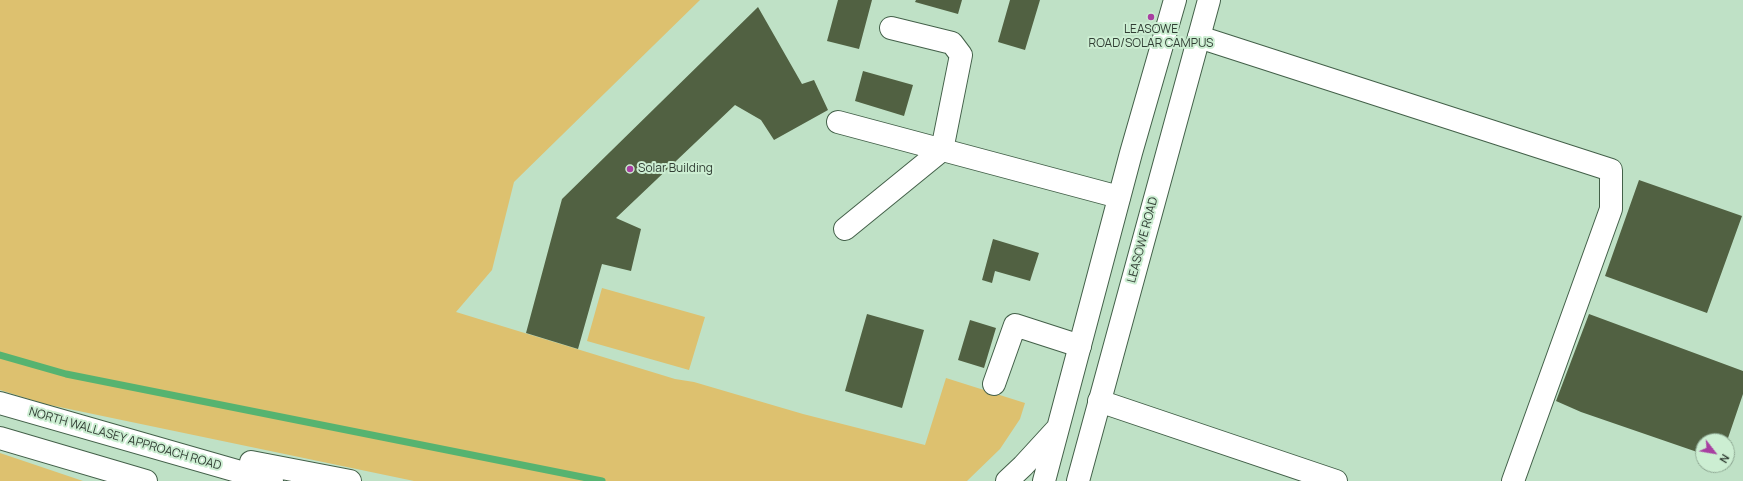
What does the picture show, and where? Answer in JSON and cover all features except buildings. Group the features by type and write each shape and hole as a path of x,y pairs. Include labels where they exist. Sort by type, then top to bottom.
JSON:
{"main road":[{"path":"1044,481 1119,197 1175,0"},
{"name":"LEASOWE ROAD","path":"1078,481 1209,0"},
{"path":"845,229 942,150 961,55 952,43 891,28"},
{"path":"1199,37 1611,170 1611,209 1513,481"},
{"path":"838,122 1119,197"},
{"path":"994,384 1015,325 1080,346"},
{"path":"1099,401 1336,481"},
{"name":"NORTH WALLASEY APPROACH ROAD","path":"0,403 272,481"},
{"path":"1007,481 1058,428"},
{"path":"0,438 141,480"},
{"path":"145,444 350,481"}],"shaded area":[{"path":"0,0 700,0 514,182 492,270 456,312 675,379 694,382 803,414 925,445 946,378 1025,403 1020,419 1000,449 967,481 414,481 45,404 0,390"},
{"path":"602,288 705,317 689,370 587,341"},
{"path":"0,453 83,481 0,481"}],"waterway":[{"path":"0,355 66,374 602,481"}],"place":[{"name":"LEASOWE ROAD/SOLAR CAMPUS","path":"1151,17"},
{"name":"Solar Building","path":"630,169"}]}
